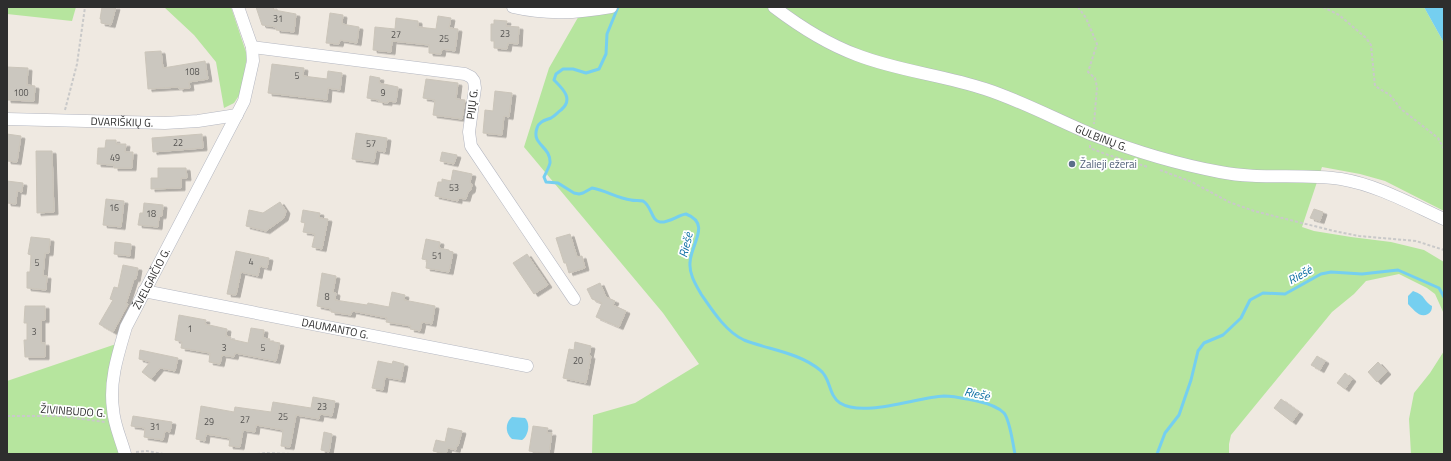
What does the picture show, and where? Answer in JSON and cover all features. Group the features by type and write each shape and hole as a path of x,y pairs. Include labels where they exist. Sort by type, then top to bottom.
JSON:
{"street":[{"path":"238,7 252,47"},
{"path":"513,7 534,11 561,13 611,7"},
{"name":"GULBINŲ G.","path":"774,7 812,34 856,55 985,89 1095,135 1150,155 1220,172 1258,176 1324,177 1357,182 1378,189 1444,219"},
{"name":"ŽVELGAIČIO G.","path":"130,453 115,421 112,408 112,387 116,361 126,328 144,291 244,100 253,61 252,47"},
{"name":"PIJŲ G.","path":"252,47 465,74 471,77 474,81 475,88 469,132 471,146 574,299"},
{"name":"DVARIŠKIŲ G.","path":"7,119 165,123 198,121 237,115"},
{"name":"DAUMANTO G.","path":"144,291 527,366"}],"path":[{"path":"63,121 77,64 85,7"},
{"path":"1078,7 1086,18 1097,44 1088,72 1095,78 1097,87 1095,120 1093,122 1095,135 1090,148 1148,167"},
{"path":"1323,7 1340,15 1366,38 1371,45 1375,86 1390,95 1401,109 1438,138 1444,149"},
{"path":"1155,169 1192,182 1229,202 1254,211 1334,231 1359,236 1416,241 1444,250"},
{"name":"ŽIVINBUDO G.","path":"7,416 60,416 107,423 115,421"},
{"path":"130,453 140,450 163,454"},
{"path":"257,454 292,454"}],"green space":[{"path":"7,7 76,7 72,21 7,14"},
{"path":"164,7 231,7 247,55 242,91 234,103 224,108 216,62 194,35"},
{"path":"584,7 1424,7 1444,43 1444,211 1385,181 1360,174 1322,167 1302,227 1314,231 1391,242 1424,250 1444,262 1444,314 1435,294 1427,288 1399,274 1366,281 1354,294 1332,312 1231,435 1229,454 592,454 593,415 635,403 699,364 663,313 524,147 549,68"},
{"path":"116,344 120,454 7,454 7,381"},
{"path":"1444,351 1444,454 1411,454 1409,419 1414,393 1430,373"}],"water":[{"path":"1424,7 1444,7 1444,43"},
{"path":"1413,291 1423,296 1432,306 1431,311 1428,314 1419,314 1408,304 1408,296"},
{"path":"512,417 525,418 528,423 526,436 522,440 512,439 508,434 507,425"}],"building":[{"path":"102,7 116,7 111,25 101,23 100,19"},
{"path":"256,7 273,7 274,10 296,14 294,32 276,30 276,27 262,25"},
{"path":"330,13 343,15 342,24 359,27 357,43 340,40 339,44 326,43"},
{"path":"438,16 451,18 449,28 458,29 455,51 442,49 441,54 429,53 429,45 392,41 391,52 373,50 375,27 395,29 396,18 418,21 418,27 436,29"},
{"path":"494,20 507,21 506,26 519,27 518,44 508,43 507,49 494,48 494,41 491,41 491,24 494,24"},
{"path":"161,51 163,68 205,61 208,79 189,82 190,88 179,89 179,87 148,89 145,52"},
{"path":"272,64 304,68 303,76 327,79 328,71 342,73 340,90 328,88 327,100 268,93"},
{"path":"7,67 28,68 27,85 35,86 34,101 7,100"},
{"path":"370,76 380,78 379,83 398,87 396,102 379,102 379,100 367,98"},
{"path":"426,79 458,83 456,99 465,100 462,119 433,115 435,100 423,98"},
{"path":"495,91 512,93 509,117 504,116 502,135 483,133 485,110 493,111"},
{"path":"356,133 387,138 385,152 376,150 374,162 352,159"},
{"path":"7,134 21,136 17,162 7,161"},
{"path":"202,134 203,148 153,152 152,138"},
{"path":"106,140 116,140 116,144 126,144 125,152 133,152 132,168 114,168 114,165 97,164 98,148 105,148"},
{"path":"36,151 52,151 54,212 37,213"},
{"path":"442,152 457,155 454,164 440,161"},
{"path":"158,168 186,168 187,178 181,178 181,188 151,189 151,178 158,178"},
{"path":"453,170 472,174 470,182 472,185 471,190 468,192 466,199 458,198 458,201 435,196 438,182 442,182 442,179 451,181"},
{"path":"7,181 23,183 22,192 17,191 16,204 7,203"},
{"path":"106,199 124,201 121,227 103,225"},
{"path":"280,202 286,211 284,218 266,231 246,226 249,210 263,213"},
{"path":"144,203 163,205 162,216 159,216 158,227 138,225 140,213 143,213"},
{"path":"1314,209 1323,212 1320,221 1310,218"},
{"path":"303,210 320,213 319,218 328,219 322,249 312,247 315,234 303,232 305,223 301,222"},
{"path":"570,234 577,257 582,256 585,268 569,273 566,263 564,263 556,238"},
{"path":"31,237 50,239 49,253 45,253 43,276 47,276 46,290 27,288 27,272 30,272 31,255 28,254"},
{"path":"426,239 440,242 439,248 453,252 449,272 426,268 427,260 422,259"},
{"path":"115,242 131,244 130,256 114,254"},
{"path":"236,251 269,258 267,268 260,266 258,276 241,272 236,295 227,294"},
{"path":"527,254 548,285 534,294 513,263"},
{"path":"123,265 138,268 136,279 134,279 126,304 128,304 113,332 99,324 113,300 110,299 114,287 118,288"},
{"path":"322,273 336,276 333,292 336,293 335,300 367,305 368,303 389,307 392,292 405,295 404,300 435,306 432,324 422,322 420,331 410,329 411,326 386,322 387,318 352,311 351,315 331,312 331,309 317,306"},
{"path":"600,283 606,297 615,301 613,305 626,311 619,327 596,317 602,303 592,299 587,289"},
{"path":"25,306 45,306 45,320 41,320 41,343 45,343 45,357 25,357 24,340 27,340 27,323 24,323"},
{"path":"179,315 206,320 205,324 227,329 226,336 231,337 230,339 248,343 251,328 264,330 263,338 280,343 276,361 235,353 234,357 222,355 220,364 209,362 210,353 181,348 182,342 175,340"},
{"path":"575,342 591,346 589,356 591,356 586,383 563,378 569,349 574,350"},
{"path":"140,350 178,358 175,371 160,368 151,379 142,372 150,362 139,359"},
{"path":"1317,356 1325,361 1320,370 1311,365"},
{"path":"378,361 392,364 393,361 404,364 401,380 385,377 383,390 372,388"},
{"path":"1378,362 1387,372 1377,382 1368,372"},
{"path":"1345,373 1352,379 1345,389 1337,383"},
{"path":"313,397 335,401 332,416 320,414 319,419 296,415 290,447 281,446 283,430 256,425 255,432 243,430 240,447 229,446 230,438 206,434 205,441 196,439 201,406 234,412 235,407 271,412 273,402 311,408"},
{"path":"1281,399 1299,412 1292,422 1274,408"},
{"path":"133,416 172,422 170,432 165,431 163,440 144,437 145,428 131,426"},
{"path":"533,426 548,428 547,433 552,433 549,454 529,451"},
{"path":"448,428 462,431 456,450 448,448 446,454 433,451 436,440 445,442"},
{"path":"324,432 332,434 329,452 321,450"}],"waterway":[{"name":"Riešė","path":"618,7 607,34 606,54 599,69 586,73 573,69 563,69 556,74 554,80 566,94 567,102 565,106 554,116 539,124 536,134 539,142 548,153 549,157 550,163 544,177 546,182 558,183 574,193 579,194 592,188 626,199 643,201 646,203 655,219 660,222 686,214 694,218 698,223 699,229 690,263 693,279 701,294 725,326 731,332 744,340 793,355 820,370 824,373 833,396 840,403 850,407 876,408 944,396 956,397 991,405 998,408 1006,416 1010,427 1015,454"},
{"name":"Riešė","path":"1157,454 1165,433 1179,415 1191,380 1198,351 1204,343 1223,335 1241,318 1250,300 1263,293 1285,294 1321,274 1331,272 1362,274 1398,270 1439,288 1444,297"}],"place":[{"name":"Žalieji ežerai","path":"1072,164"}]}
